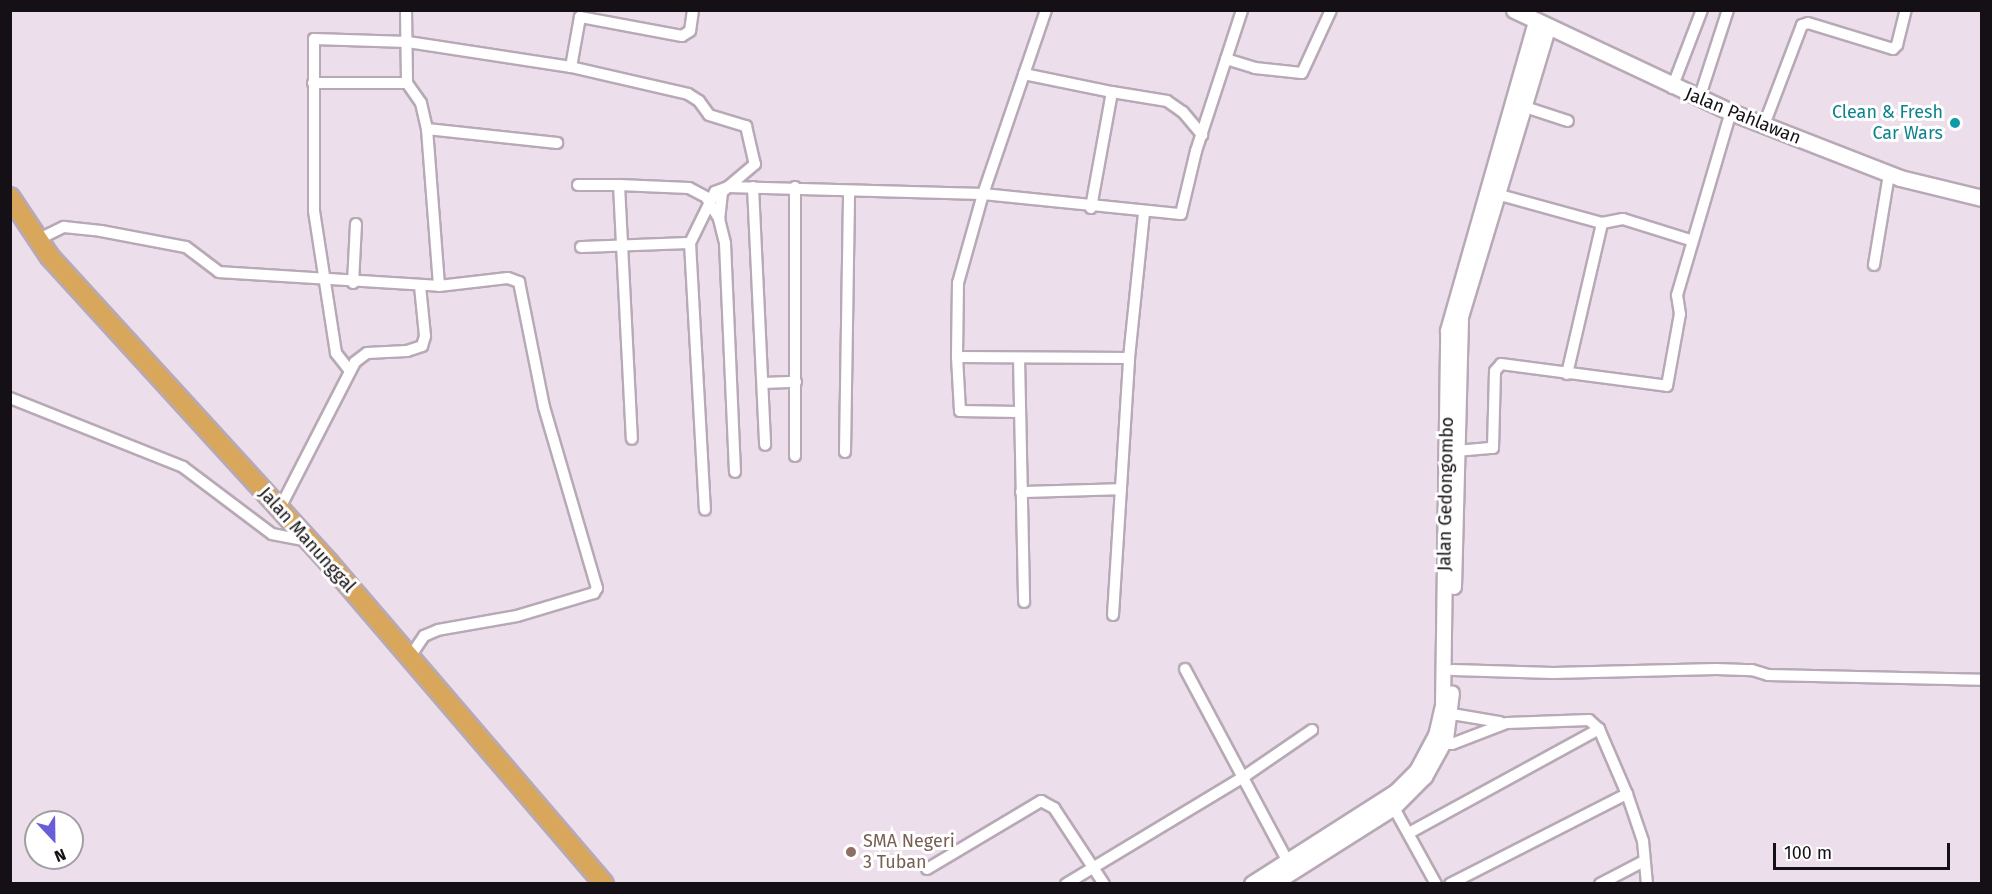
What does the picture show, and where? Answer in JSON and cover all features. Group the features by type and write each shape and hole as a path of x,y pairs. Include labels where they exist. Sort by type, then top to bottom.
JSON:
{"highway":[{"name":"Jalan Manunggal","path":"10,197 37,240 310,542 604,884"}],"main road":[{"name":"Jalan Pahlawan","path":"1514,10 1542,26 1672,88 1731,112 1889,174 1982,198"}],"street":[{"path":"406,10 407,83 422,103 427,129 439,286"},
{"path":"571,67 580,17 682,36 690,31 693,10"},
{"path":"1018,412 960,411 957,357 958,283 983,194 1046,10"},
{"path":"705,510 690,243 716,190 728,187 795,187 849,191 983,194 1091,208 1144,213 1182,213 1202,135 1242,10"},
{"path":"1226,59 1254,68 1302,73 1331,10"},
{"path":"1672,88 1702,10"},
{"path":"1699,99 1728,10"},
{"path":"1764,125 1802,25 1808,23 1893,49 1898,42 1906,10"},
{"name":"Jalan Gedongombo","path":"1274,884 1394,808 1425,777 1452,714 1456,451 1452,392 1461,317 1525,107 1542,26"},
{"name":"Jalan Gedongombo","path":"1252,884 1396,792 1417,771 1438,744 1443,706 1452,392 1451,315 1542,26"},
{"path":"350,371 336,353 322,280 314,211 313,83 316,37 408,42 571,67 688,94 699,101 709,115 742,122 749,132 756,160 720,197 719,219"},
{"path":"1024,74 1167,101 1183,112 1202,135"},
{"path":"313,83 407,83"},
{"path":"1091,208 1112,92"},
{"path":"1525,107 1568,121"},
{"path":"1456,451 1493,448 1498,365 1667,387 1680,314 1677,295 1731,112"},
{"path":"427,129 558,143"},
{"path":"1874,265 1889,174"},
{"path":"578,185 683,187 709,201 719,219 725,243 735,472"},
{"path":"619,185 632,438"},
{"path":"753,187 765,445"},
{"path":"795,187 795,456"},
{"path":"845,452 849,191"},
{"path":"1500,195 1602,223 1623,219 1693,241"},
{"path":"1113,615 1129,358 1144,213"},
{"path":"1567,374 1602,223"},
{"path":"353,283 356,224"},
{"path":"37,240 64,227 101,231 186,248 219,272 420,286 508,278 519,282 544,407 597,588 594,593 517,616 438,630 424,636 410,657"},
{"path":"581,247 690,243"},
{"path":"280,508 350,371 367,353 408,351 422,346 425,336 420,286"},
{"path":"957,357 1129,358"},
{"path":"1019,358 1018,412 1024,602"},
{"path":"763,383 796,382"},
{"path":"10,398 183,467 272,534 310,542"},
{"path":"1022,492 1121,489"},
{"path":"1185,669 1288,861"},
{"path":"1453,670 1553,673 1716,669 1768,675 1982,680"},
{"path":"1452,714 1507,723 1583,719 1599,729 1627,794 1643,841 1642,862 1647,884"},
{"path":"1438,744 1507,723"},
{"path":"1409,833 1599,729"},
{"path":"1066,884 1242,778 1312,730"},
{"path":"1450,884 1627,794"},
{"path":"927,869 1041,801 1054,808 1095,866 1104,884"},
{"path":"1394,808 1436,884"},
{"path":"1600,884 1642,862"}],"place":[{"name":"Clean & Fresh Car Wars","path":"1955,123"},
{"name":"SMA Negeri 3 Tuban","path":"851,852"}]}
